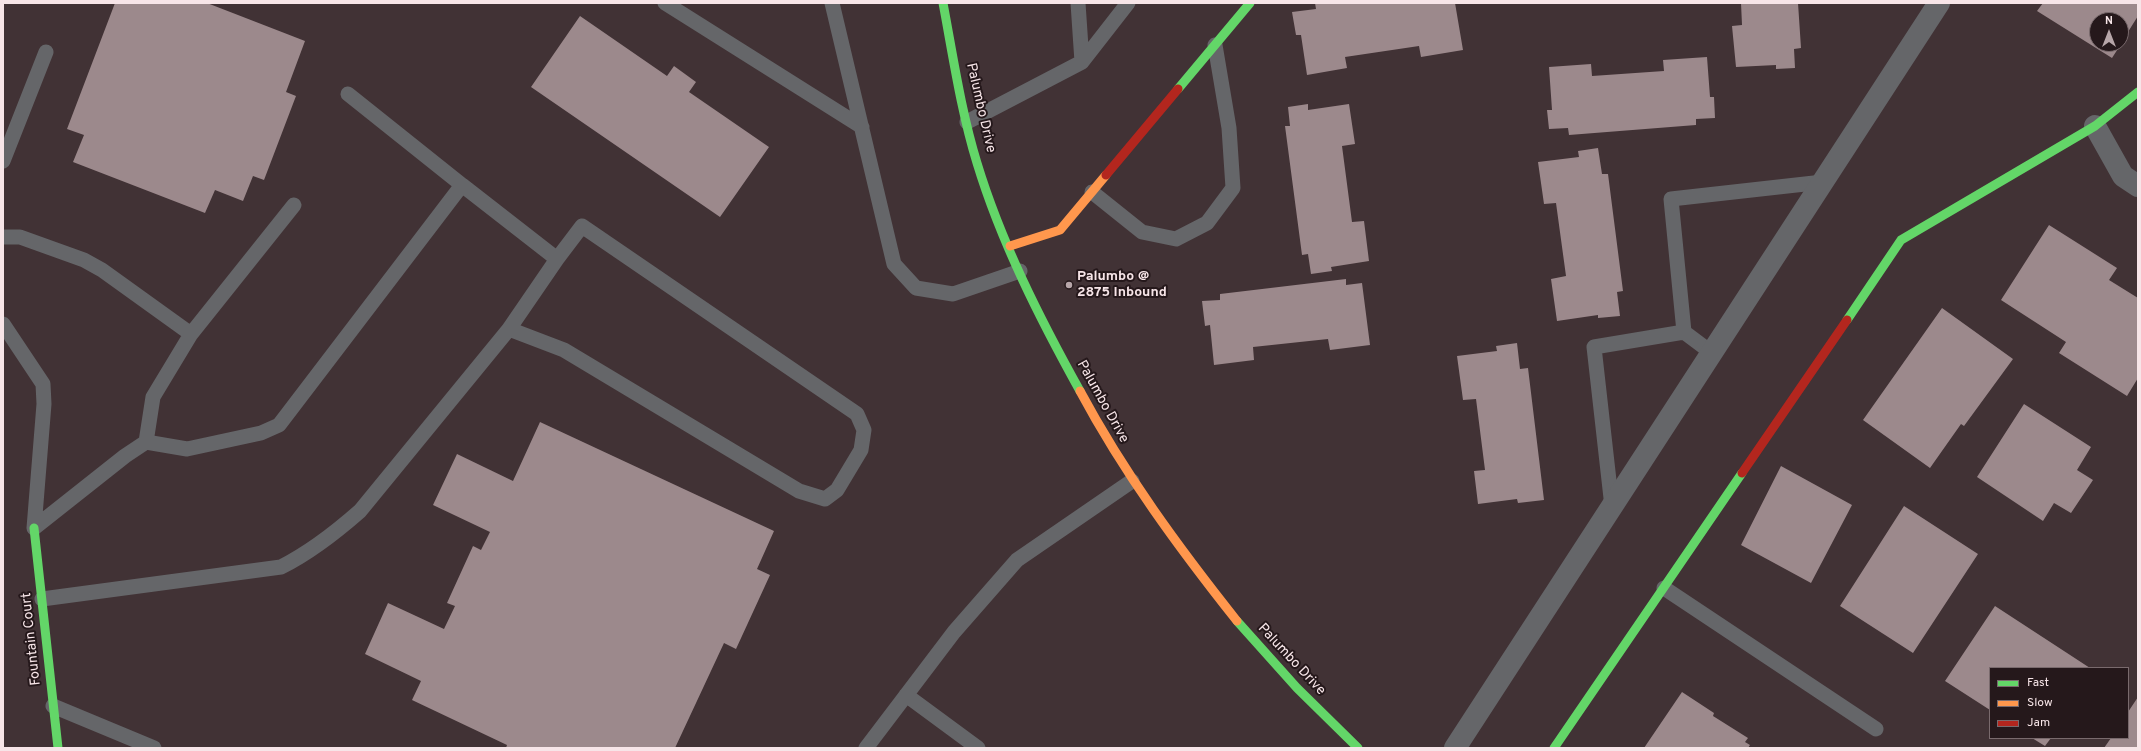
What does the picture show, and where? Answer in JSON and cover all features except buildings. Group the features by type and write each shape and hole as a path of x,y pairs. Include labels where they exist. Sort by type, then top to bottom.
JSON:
{"street":[{"name":"Palumbo Drive","path":"943,3 967,122 984,185 1020,271 1050,336 1088,410 1132,481 1185,558 1233,617 1286,676 1358,748"},
{"path":"1010,246 1060,230 1250,3"},
{"path":"1455,748 1939,3"},
{"path":"1554,748 1901,240 2095,126 2138,92"},
{"path":"2095,126 2124,176 2138,186"},
{"name":"Fountain Court","path":"34,528 58,748"}],"lane":[{"path":"665,3 862,127"},
{"path":"832,3 894,264 916,288 953,294 1020,271"},
{"path":"1078,3 1082,62"},
{"path":"967,122 1082,62 1128,3"},
{"path":"1092,192 1142,232 1176,239 1207,223 1233,188 1229,128 1215,45"},
{"path":"3,161 46,52"},
{"path":"348,94 557,259"},
{"path":"1684,332 1671,198 1823,182"},
{"path":"34,528 125,456 146,442 187,449 261,434 279,425 462,185"},
{"path":"146,442 152,397 191,334 294,205"},
{"path":"42,599 281,567 303,556 331,537 360,511 509,329 557,259 582,226 857,414 864,430 861,450 837,490 825,499 799,491 564,350 509,329"},
{"path":"3,237 20,237 84,260 102,270 191,334"},
{"path":"3,324 43,384 44,404 34,528"},
{"path":"1612,507 1594,347 1684,332 1712,353"},
{"path":"866,748 954,632 1017,560 1132,481"},
{"path":"1664,588 1876,730"},
{"path":"906,695 978,748"},
{"path":"53,706 154,748"}],"traffic: fast":[{"path":"943,3 966,124 987,193 1022,280 1080,391"},
{"path":"1178,89 1250,3"},
{"path":"1847,320 1901,240 2095,126 2138,92"},
{"path":"1554,748 1742,473"},
{"path":"34,528 58,748"},
{"path":"1237,621 1297,688 1358,748"}],"traffic: slow":[{"path":"1010,246 1060,230 1106,175"},
{"path":"1080,391 1115,451 1153,509 1173,538 1237,621"}],"traffic: jam":[{"path":"1106,175 1178,89"},
{"path":"1742,473 1847,320"}],"place":[{"name":"Palumbo @ 2875 Inbound","path":"1069,285"}]}
